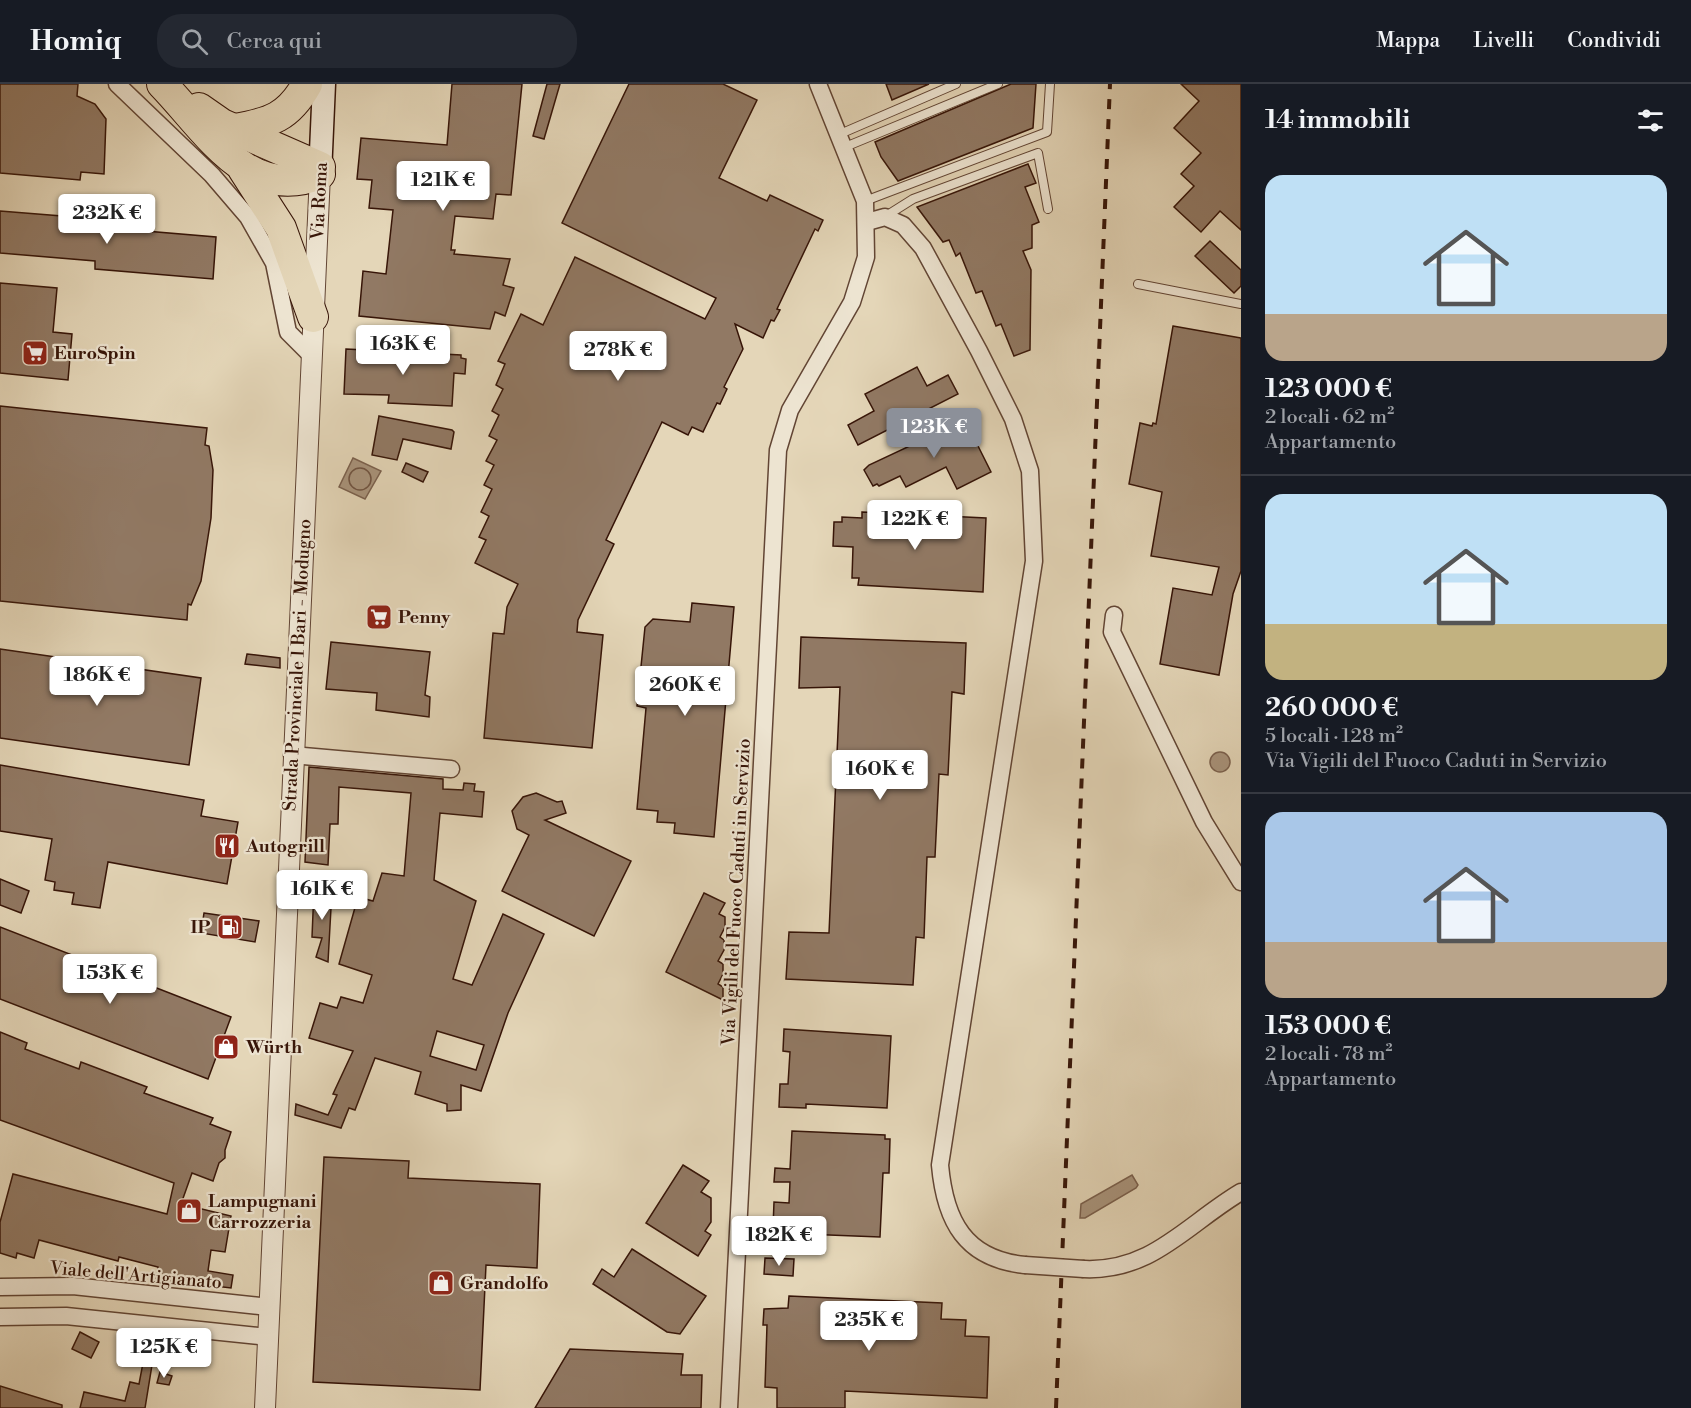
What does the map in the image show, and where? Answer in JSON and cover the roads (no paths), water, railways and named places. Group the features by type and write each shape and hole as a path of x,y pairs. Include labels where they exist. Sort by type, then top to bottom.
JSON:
{"highway":[{"path":"162,84 243,169 281,228 313,317"},
{"path":"169,84 204,112 320,170"},
{"path":"235,129 274,120 297,102 307,84"},
{"path":"243,169 270,181 286,183 302,181 320,170"}],"main road":[{"name":"Via Roma","path":"320,170 324,84"}],"street":[{"path":"117,84 213,175 248,217 274,262 288,332 312,356"},
{"name":"Via Vigili del Fuoco Caduti in Servizio","path":"729,1408 778,450 790,410 852,302 866,257 865,201 818,84"},
{"name":"Via Roma","path":"313,317 320,170"},
{"path":"867,222 885,217 903,225 923,248 980,351 1013,419 1030,471 1034,561 940,1165 945,1205 963,1236 988,1256 1004,1263 1103,1270 1143,1259 1241,1192"},
{"name":"Strada Provinciale 1 Bari - Modugno","path":"265,1408 313,317"},
{"path":"1114,615 1112,632 1204,822 1241,882"},
{"path":"292,755 451,769"},
{"name":"Viale dell'Artigianato","path":"0,1287 73,1286 269,1308"},
{"path":"0,1317 66,1316 268,1337"}],"lane":[{"path":"842,140 956,84"},
{"path":"842,140 998,84"},
{"path":"865,201 902,189 1047,132 1050,84"},
{"path":"885,217 913,199 1038,153 1048,209"},
{"path":"1138,284 1241,304"}],"water":[{"path":"353,458 381,471 365,499 339,487"},
{"path":"1220,752 1227,755 1230,762 1227,769 1220,772 1213,769 1210,762 1213,755"},
{"path":"1132,1175 1138,1185 1136,1188 1085,1218 1080,1218 1081,1204"}],"railway":[{"path":"1056,1408 1110,84"}],"place":[{"name":"EuroSpin","path":"35,353"},
{"name":"Penny","path":"379,617"},
{"name":"Autogrill","path":"227,846"},
{"name":"IP","path":"230,927"},
{"name":"Würth","path":"226,1047"},
{"name":"Lampugnani Carrozzeria","path":"189,1211"},
{"name":"Grandolfo","path":"441,1283"}]}
